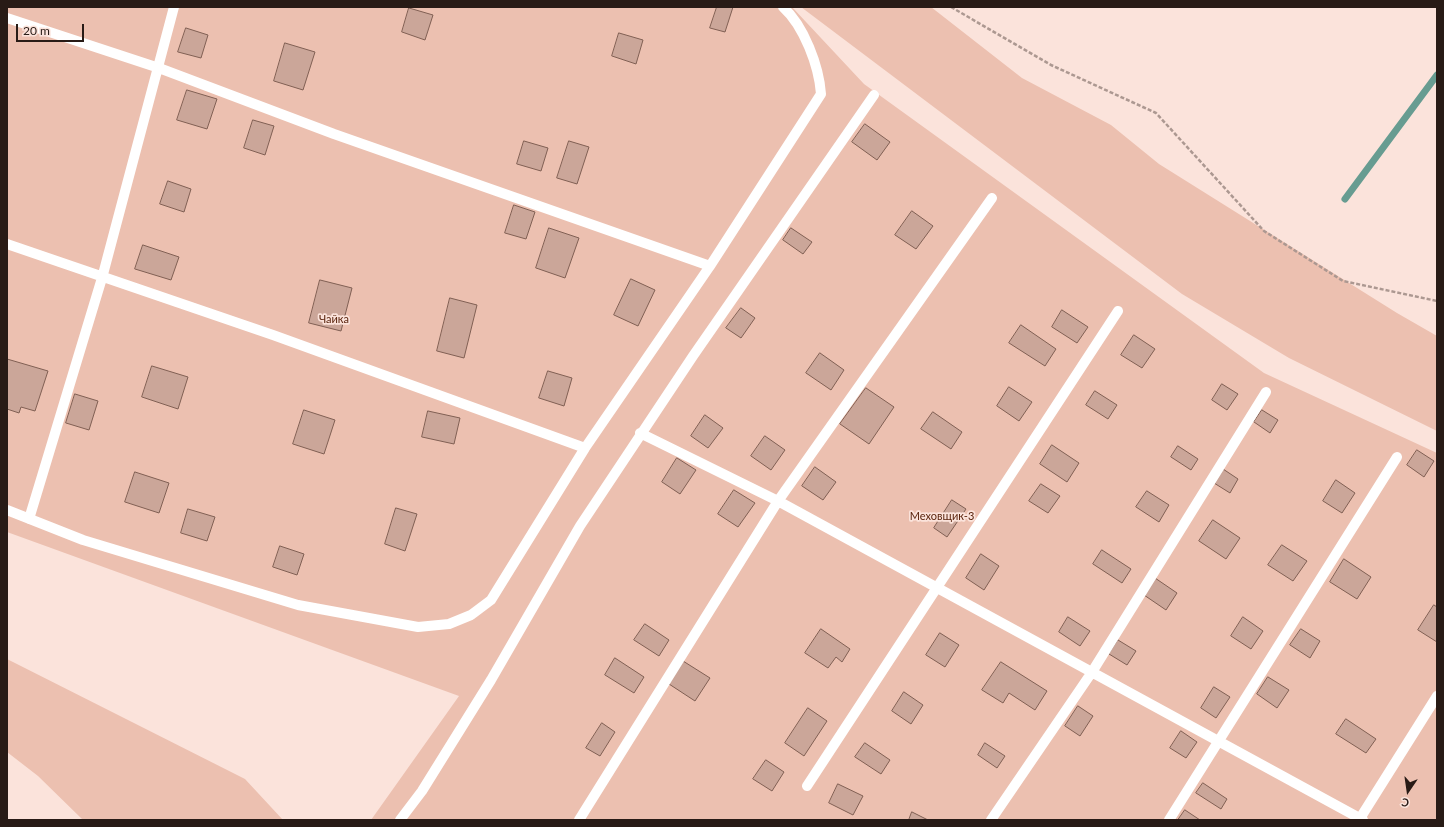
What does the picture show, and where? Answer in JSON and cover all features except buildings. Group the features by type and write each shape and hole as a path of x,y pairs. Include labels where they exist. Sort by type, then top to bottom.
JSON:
{"lane":[{"path":"29,518 102,278 174,7"},
{"path":"7,510 83,540 298,606 418,627 449,624 471,615 491,600 585,448 710,266 821,94 820,79 808,41 783,7"},
{"path":"7,18 159,68 334,134 710,266"},
{"path":"400,820 422,791 491,680 580,526 640,433 874,95"},
{"path":"579,820 778,501 992,198"},
{"path":"7,244 273,336 585,448"},
{"path":"808,786 1118,311"},
{"path":"991,820 1092,672 1266,392"},
{"path":"640,433 778,501 1361,820 1437,696"},
{"path":"1169,820 1397,457"}],"path":[{"path":"951,7 1051,64 1156,113 1264,230 1343,281 1437,302"}],"green space":[{"path":"7,7 792,7 864,84 1264,373 1437,453 1437,820 371,820 459,696 7,532"},
{"path":"801,7 931,7 1022,78 1111,125 1159,164 1397,313 1437,336 1437,431 1289,358 1182,294"},
{"path":"7,659 245,779 283,820 83,820 38,776 7,752"}],"waterway":[{"path":"1345,199 1437,75"}],"park label":[{"name":"Чайка","path":"334,319"},
{"name":"Меховщик-3","path":"942,516"}]}
